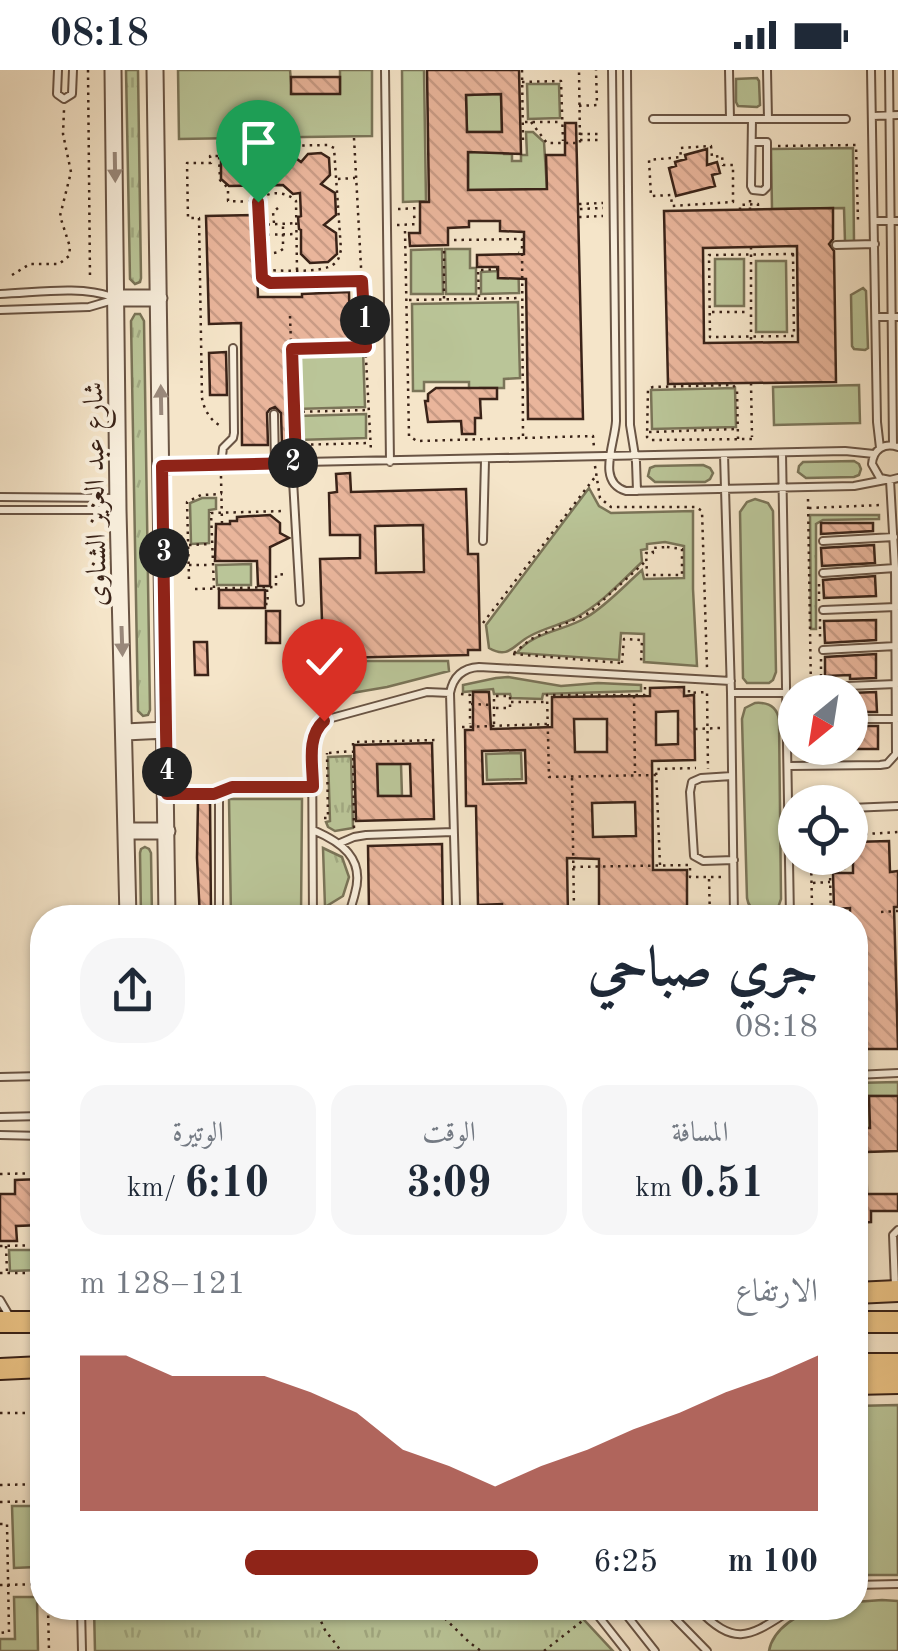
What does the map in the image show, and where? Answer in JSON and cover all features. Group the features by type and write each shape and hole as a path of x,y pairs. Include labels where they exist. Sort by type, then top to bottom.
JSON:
{"highway":[{"path":"868,1292 897,1291"},
{"path":"868,1322 898,1322"},
{"path":"868,1364 898,1364"},
{"path":"0,1368 30,1368"},
{"path":"868,1384 898,1383"}],"street":[{"name":"شارع عبد العزيز الشناوى","path":"113,70 128,905"},
{"path":"155,70 167,905"},
{"path":"117,298 159,298"},
{"path":"125,732 166,730"},
{"path":"127,831 167,830"}],"lane":[{"path":"58,70 57,94 64,98 72,94 73,70"},
{"path":"385,70 390,462"},
{"path":"612,70 616,421 609,470 612,483 620,490 637,491 866,486 891,479"},
{"path":"627,70 630,425 637,491"},
{"path":"729,70 730,119"},
{"path":"767,70 768,119"},
{"path":"872,70 877,317 877,451 873,469 891,479"},
{"path":"162,466 877,451 896,446 894,115 889,70"},
{"path":"57,83 73,82"},
{"path":"873,116 894,115"},
{"path":"653,119 846,119"},
{"path":"752,119 751,186 755,191 767,189 767,146 765,141 752,142"},
{"path":"614,202 628,202"},
{"path":"875,221 894,221"},
{"path":"836,245 875,244"},
{"path":"614,253 628,252"},
{"path":"0,294 90,291 117,298"},
{"path":"56,292 56,308"},
{"path":"0,310 89,306 117,298"},
{"path":"877,317 895,317"},
{"path":"221,464 222,448 233,438 233,348"},
{"path":"274,414 275,464"},
{"path":"782,453 787,675"},
{"path":"724,454 734,905"},
{"path":"483,541 485,460"},
{"path":"294,463 300,602"},
{"path":"790,785 789,766 886,764 896,754 891,479"},
{"path":"0,497 118,504"},
{"path":"0,510 118,504"},
{"path":"822,541 894,538"},
{"path":"823,573 895,568"},
{"path":"823,610 896,607"},
{"path":"823,650 896,646"},
{"path":"455,905 450,693 456,676 472,667 731,681"},
{"path":"868,685 896,684"},
{"path":"313,905 312,738 316,728 324,721 427,692 450,693"},
{"path":"732,693 778,692"},
{"path":"868,719 896,719"},
{"path":"732,776 695,780 690,789 693,854 702,861 734,860"},
{"path":"167,794 219,792 232,787 313,787"},
{"path":"219,792 219,905"},
{"path":"868,807 898,806"},
{"path":"314,830 349,853 356,871 352,905"},
{"path":"340,844 354,836 453,832"},
{"path":"790,905 791,875"},
{"path":"868,1073 898,1072"},
{"path":"0,1077 30,1076"},
{"path":"0,1116 30,1116"},
{"path":"0,1135 30,1136"},
{"path":"897,1291 893,1233 898,1230"},
{"path":"0,1300 6,1322"},
{"path":"868,1584 898,1584"},
{"path":"81,1620 82,1651"},
{"path":"602,1620 626,1651"},
{"path":"630,1620 655,1651"},
{"path":"677,1620 707,1651"},
{"path":"711,1620 735,1635 760,1630 775,1620"}],"path":[{"path":"88,70 90,291"},
{"path":"522,70 523,142"},
{"path":"552,70 553,81"},
{"path":"579,70 580,140"},
{"path":"579,106 597,105 596,70"},
{"path":"522,82 562,81 563,143"},
{"path":"12,275 30,264 59,264 69,256 60,216 72,172 63,134 64,98"},
{"path":"523,122 562,122"},
{"path":"531,122 547,143 613,137"},
{"path":"580,134 613,137"},
{"path":"354,138 371,462"},
{"path":"234,427 216,424 202,402 199,218 188,218 186,163 211,163 210,156 219,156 229,147 328,145 335,152 340,255 331,267 260,270"},
{"path":"711,146 712,157 722,156 722,165 733,165 733,202 672,206 671,195 651,196 648,160 681,158 680,148 711,146"},
{"path":"767,146 856,146 858,222"},
{"path":"219,156 220,180 228,188 228,201 258,202"},
{"path":"337,180 356,178"},
{"path":"297,270 296,200 290,194 266,194 258,202 262,278 270,283 362,281"},
{"path":"740,210 740,204 758,204 758,210"},
{"path":"579,206 599,206"},
{"path":"274,224 273,212 278,208"},
{"path":"412,208 413,224"},
{"path":"387,210 420,208"},
{"path":"412,217 420,216"},
{"path":"580,217 599,216"},
{"path":"258,224 297,223"},
{"path":"274,252 283,249 283,224"},
{"path":"387,226 420,224"},
{"path":"259,236 297,234"},
{"path":"454,240 522,239 523,438"},
{"path":"751,247 751,342"},
{"path":"444,251 444,299"},
{"path":"751,254 793,254 794,336 710,336 709,255 751,254"},
{"path":"479,298 478,270 504,269"},
{"path":"313,270 313,282"},
{"path":"406,300 522,298"},
{"path":"710,312 751,312"},
{"path":"290,316 294,463"},
{"path":"292,349 366,347"},
{"path":"750,383 752,454"},
{"path":"738,438 737,390 731,385 650,388 647,392 648,439 752,439"},
{"path":"294,412 369,410"},
{"path":"647,432 738,429"},
{"path":"295,445 370,443"},
{"path":"221,464 222,524"},
{"path":"483,623 596,476"},
{"path":"808,487 810,675"},
{"path":"189,580 187,502 201,495 222,494"},
{"path":"808,508 892,504"},
{"path":"214,588 212,513 295,511"},
{"path":"188,545 212,544"},
{"path":"641,665 642,640 624,639 622,663 513,654 531,638 589,613 646,561 646,553 653,553 652,548 682,549 682,574 647,575 646,561"},
{"path":"189,565 213,564"},
{"path":"196,588 276,587 276,575 298,574"},
{"path":"265,604 267,587"},
{"path":"810,630 820,630"},
{"path":"810,668 821,667"},
{"path":"645,676 645,695 547,695 548,777 657,775"},
{"path":"688,678 689,692 706,692 708,778"},
{"path":"450,693 470,695 470,726"},
{"path":"634,695 635,775"},
{"path":"470,704 494,706 510,708 510,696 494,696 494,706 494,726"},
{"path":"510,702 547,702"},
{"path":"450,727 548,724"},
{"path":"695,728 732,727"},
{"path":"354,836 353,742 450,740"},
{"path":"313,818 328,818 327,753 353,751"},
{"path":"660,865 656,769 732,767"},
{"path":"572,776 574,905"},
{"path":"868,834 898,832"},
{"path":"573,867 690,864 690,877 734,876"},
{"path":"812,875 813,905"},
{"path":"830,875 830,905"},
{"path":"709,877 710,905"},
{"path":"812,883 830,882"},
{"path":"881,912 898,912"},
{"path":"0,1174 30,1173"},
{"path":"7,1273 3,1246 30,1245"},
{"path":"0,1273 30,1272"},
{"path":"0,1413 30,1413"},
{"path":"0,1486 30,1485"},
{"path":"0,1502 30,1501"},
{"path":"0,1524 7,1524 9,1632 0,1632"},
{"path":"0,1584 30,1584"},
{"path":"48,1620 49,1651"},
{"path":"320,1620 342,1651"},
{"path":"446,1620 481,1651"},
{"path":"544,1651 584,1620"}],"green space":[{"path":"126,70 138,70 141,278 135,284 130,279"},
{"path":"178,70 290,70 292,94 340,93 340,70 372,70 372,136 179,139"},
{"path":"402,70 424,70 426,201 403,202"},
{"path":"757,78 760,105 738,106 736,79"},
{"path":"527,84 559,84 560,118 528,119"},
{"path":"501,94 502,132 467,132 466,95"},
{"path":"526,132 533,132 544,142 547,189 468,190 468,152 503,152 512,154 512,161 521,161 521,155 527,155"},
{"path":"853,148 854,242 845,242 844,208 772,209 771,149"},
{"path":"442,249 443,294 411,294 411,250"},
{"path":"445,249 470,249 470,268 476,268 476,294 446,294"},
{"path":"518,255 519,293 481,294 481,272 498,271 498,278 505,278"},
{"path":"715,259 744,259 744,306 715,306"},
{"path":"756,261 786,261 787,332 756,332"},
{"path":"863,288 868,348 865,350 852,346 851,295"},
{"path":"518,302 520,378 504,379 504,388 480,388 480,402 469,400 469,382 424,382 424,391 413,391 412,304"},
{"path":"135,314 140,314 144,321 150,710 143,716 138,711 131,321"},
{"path":"363,350 365,407 296,409 294,352"},
{"path":"859,385 860,423 774,425 773,387"},
{"path":"735,388 736,427 652,429 651,390"},
{"path":"366,414 366,438 297,440 297,416"},
{"path":"854,461 861,469 854,477 806,478 798,472 803,462"},
{"path":"703,465 713,473 705,482 655,482 648,476 655,466"},
{"path":"589,488 599,506 611,513 693,511 697,666 644,662 644,634 621,633 619,660 517,653 531,640 594,612 642,570 644,579 684,578 684,546 665,542 647,544 647,549 641,550 642,562 584,612 535,633 507,652 489,648 486,625"},
{"path":"216,498 216,509 209,510 209,543 191,544 190,503"},
{"path":"755,499 768,503 773,511 776,672 769,683 747,683 743,678 740,512"},
{"path":"810,515 879,515 879,519 823,520 816,524 816,629 811,629"},
{"path":"251,564 251,585 217,585 216,565"},
{"path":"321,661 448,661 449,671 323,698"},
{"path":"508,677 561,686 641,685 641,691 543,694 542,699 511,698 510,694 494,694 493,689 463,692 463,685"},
{"path":"755,703 771,706 778,717 779,905 750,905 747,898 742,719 745,708"},
{"path":"521,753 522,779 487,780 486,754"},
{"path":"351,756 353,828 335,831 326,822 330,821 328,757"},
{"path":"377,764 401,764 402,796 378,796"},
{"path":"229,799 302,799 301,905 231,905"},
{"path":"145,847 151,853 152,905 141,905 141,849"},
{"path":"323,848 342,857 349,877 343,896 325,905"},
{"path":"898,1082 898,1096 869,1096 870,1128 868,1128 868,1083"},
{"path":"9,1250 30,1250 30,1270 10,1271"},
{"path":"898,1405 898,1575 868,1575 868,1406"},
{"path":"12,1506 30,1506 30,1567 14,1568"},
{"path":"14,1597 30,1597 30,1620 37,1620 38,1651 0,1651 0,1639 15,1639"},
{"path":"868,1601 898,1601 898,1651 769,1651 776,1635 793,1620 868,1620"},
{"path":"94,1620 584,1620 613,1651 95,1651"}],"building":[{"path":"427,70 519,70 521,154 468,152 468,190 547,189 546,155 565,155 565,123 576,123 583,419 528,419 526,279 498,278 498,267 477,267 477,255 524,254 524,232 500,231 500,221 469,221 469,227 448,228 448,245 410,246 409,233 420,233 420,202 429,202","holes":["501,94 502,132 467,132 466,95"]},
{"path":"291,77 340,77 340,94 291,94"},
{"path":"707,149 707,165 717,162 720,173 712,175 715,186 676,196 669,168 686,159 685,155"},
{"path":"247,150 260,155 285,150 301,162 308,154 321,153 329,158 330,175 321,184 335,193 336,215 324,225 336,233 337,254 328,262 310,263 301,254 300,193 293,194 283,185 229,186 221,179 221,158 230,151"},
{"path":"833,208 833,239 829,244 834,251 836,382 668,384 664,211","holes":["797,246 798,342 704,343 703,248"]},
{"path":"253,215 258,297 349,292 350,340 288,342 292,444 282,445 281,413 275,407 267,413 268,445 242,445 241,323 209,324 206,216"},
{"path":"226,352 227,395 210,395 209,353"},
{"path":"436,388 497,388 497,399 480,399 481,418 475,418 475,434 462,434 461,421 428,422 425,401"},
{"path":"350,473 351,492 466,489 468,554 478,554 480,650 468,650 468,655 335,658 335,654 323,654 320,559 360,558 360,535 330,535 329,493 337,492 336,474","holes":["423,525 424,572 376,573 375,526"]},
{"path":"270,515 280,523 280,533 289,538 270,547 270,586 258,586 257,561 215,561 216,524 230,524 237,517"},
{"path":"821,523 873,523 873,531 821,534"},
{"path":"874,545 875,563 822,566 821,548"},
{"path":"875,576 876,596 824,598 823,580"},
{"path":"219,590 265,590 265,608 219,608"},
{"path":"266,611 280,611 280,643 266,643"},
{"path":"876,620 876,640 825,643 824,621"},
{"path":"194,642 207,642 208,675 195,675"},
{"path":"876,654 876,678 825,675 825,657"},
{"path":"684,687 684,696 694,695 695,760 652,761 653,870 687,870 687,905 599,905 599,859 567,858 568,905 478,905 476,806 466,806 465,730 473,730 473,692 489,692 491,729 552,727 552,697 650,696 650,688","holes":["678,711 678,744 656,745 656,712","574,719 607,719 607,752 575,752","525,750 526,783 483,784 482,751","635,802 636,836 593,837 592,803"]},
{"path":"868,692 876,692 877,712 868,712"},
{"path":"868,726 878,726 878,749 868,749"},
{"path":"432,743 434,819 356,821 354,745","holes":["377,764 410,764 411,796 378,796"]},
{"path":"198,800 210,800 211,905 199,905"},
{"path":"889,841 890,872 898,871 898,907 894,907 898,1049 868,1049 868,905 834,905 833,875 868,875 868,842"},
{"path":"442,844 443,905 369,905 368,846"},
{"path":"869,1096 898,1096 898,1151 868,1152"},
{"path":"30,1179 30,1225 16,1226 17,1241 0,1241 0,1194 15,1194 15,1180"},
{"path":"868,1194 898,1194 898,1211 871,1211 868,1222"}],"route":[{"path":"258,202 260,270 264,281 362,281 366,347 292,349 296,463 162,466 167,794 214,794 232,787 313,787 312,738 324,721"}]}
